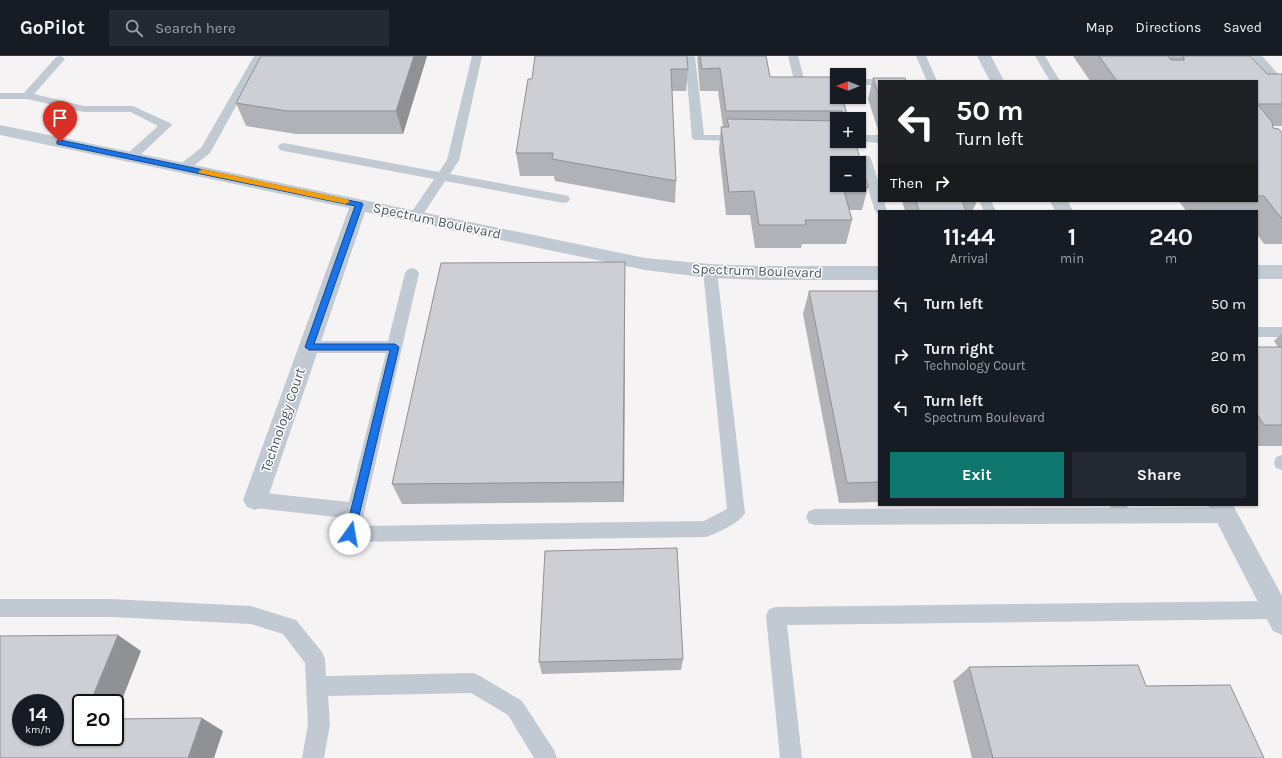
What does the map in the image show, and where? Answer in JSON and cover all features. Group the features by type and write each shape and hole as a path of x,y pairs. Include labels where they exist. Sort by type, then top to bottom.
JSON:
{"street":[{"path":"984,56 996,80"},
{"name":"Spectrum Boulevard","path":"0,130 644,264 710,271 762,273 878,273"},
{"name":"Technology Court","path":"255,500 359,204"},
{"path":"1258,272 1282,272"},
{"path":"1223,510 1279,616"}],"lane":[{"path":"183,168 206,150 259,56"},
{"path":"415,216 453,160 477,56"},
{"path":"690,56 698,138 752,139"},
{"path":"793,56 799,82 830,82"},
{"path":"921,56 932,80"},
{"path":"1040,56 1054,80"},
{"path":"1256,56 1278,79 1282,79"},
{"path":"27,96 60,60"},
{"path":"866,82 878,82"},
{"path":"0,96 27,96 84,109 133,109 166,124 131,157"},
{"path":"866,139 878,139"},
{"path":"284,147 564,199"},
{"path":"866,162 878,201"},
{"path":"412,273 350,534 706,529 736,513 710,271"},
{"path":"1258,332 1282,332"},
{"path":"309,347 395,347"},
{"path":"255,500 356,511"},
{"path":"815,517 1120,510 1223,510"},
{"path":"0,608 111,608 251,615 289,627 316,658 319,724 313,758"},
{"path":"792,758 776,616 1279,616"},
{"path":"317,686 473,683 515,708 546,758"}],"building":[{"path":"261,56 414,56 396,111 287,111 236,103"},
{"path":"535,56 687,56 688,69 671,69 676,181 552,159 553,153 516,153 528,79 532,79"},
{"path":"700,56 766,56 770,77 830,77 830,104 844,104 846,112 726,111 720,68 702,69"},
{"path":"1099,56 1168,56 1171,60 1184,60 1183,56 1250,56 1267,74 1282,74 1282,104 1258,104 1258,80 1116,80"},
{"path":"873,78 905,78 906,80 878,80 878,93"},
{"path":"1258,105 1272,122 1273,128 1279,129 1282,133 1282,219 1264,196 1258,196"},
{"path":"727,119 830,121 830,148 857,148 859,156 830,156 830,192 844,192 852,220 805,220 806,225 759,225 754,191 729,192 721,127 729,127"},
{"path":"916,202 962,202 966,210 919,210"},
{"path":"625,262 623,482 392,484 441,263"},
{"path":"809,291 878,291 878,482 847,483"},
{"path":"1258,347 1282,347 1282,425 1264,425 1258,416"},
{"path":"677,548 683,659 539,662 545,551"},
{"path":"118,635 94,694 72,694 72,746 124,746 124,719 202,718 188,758 0,758 0,636"},
{"path":"1138,665 1146,686 1230,685 1264,758 993,758 969,667"}],"slow traffic":[{"path":"202,172 346,201"}],"route":[{"path":"60,142 359,204 309,347 395,347 350,534"}]}
